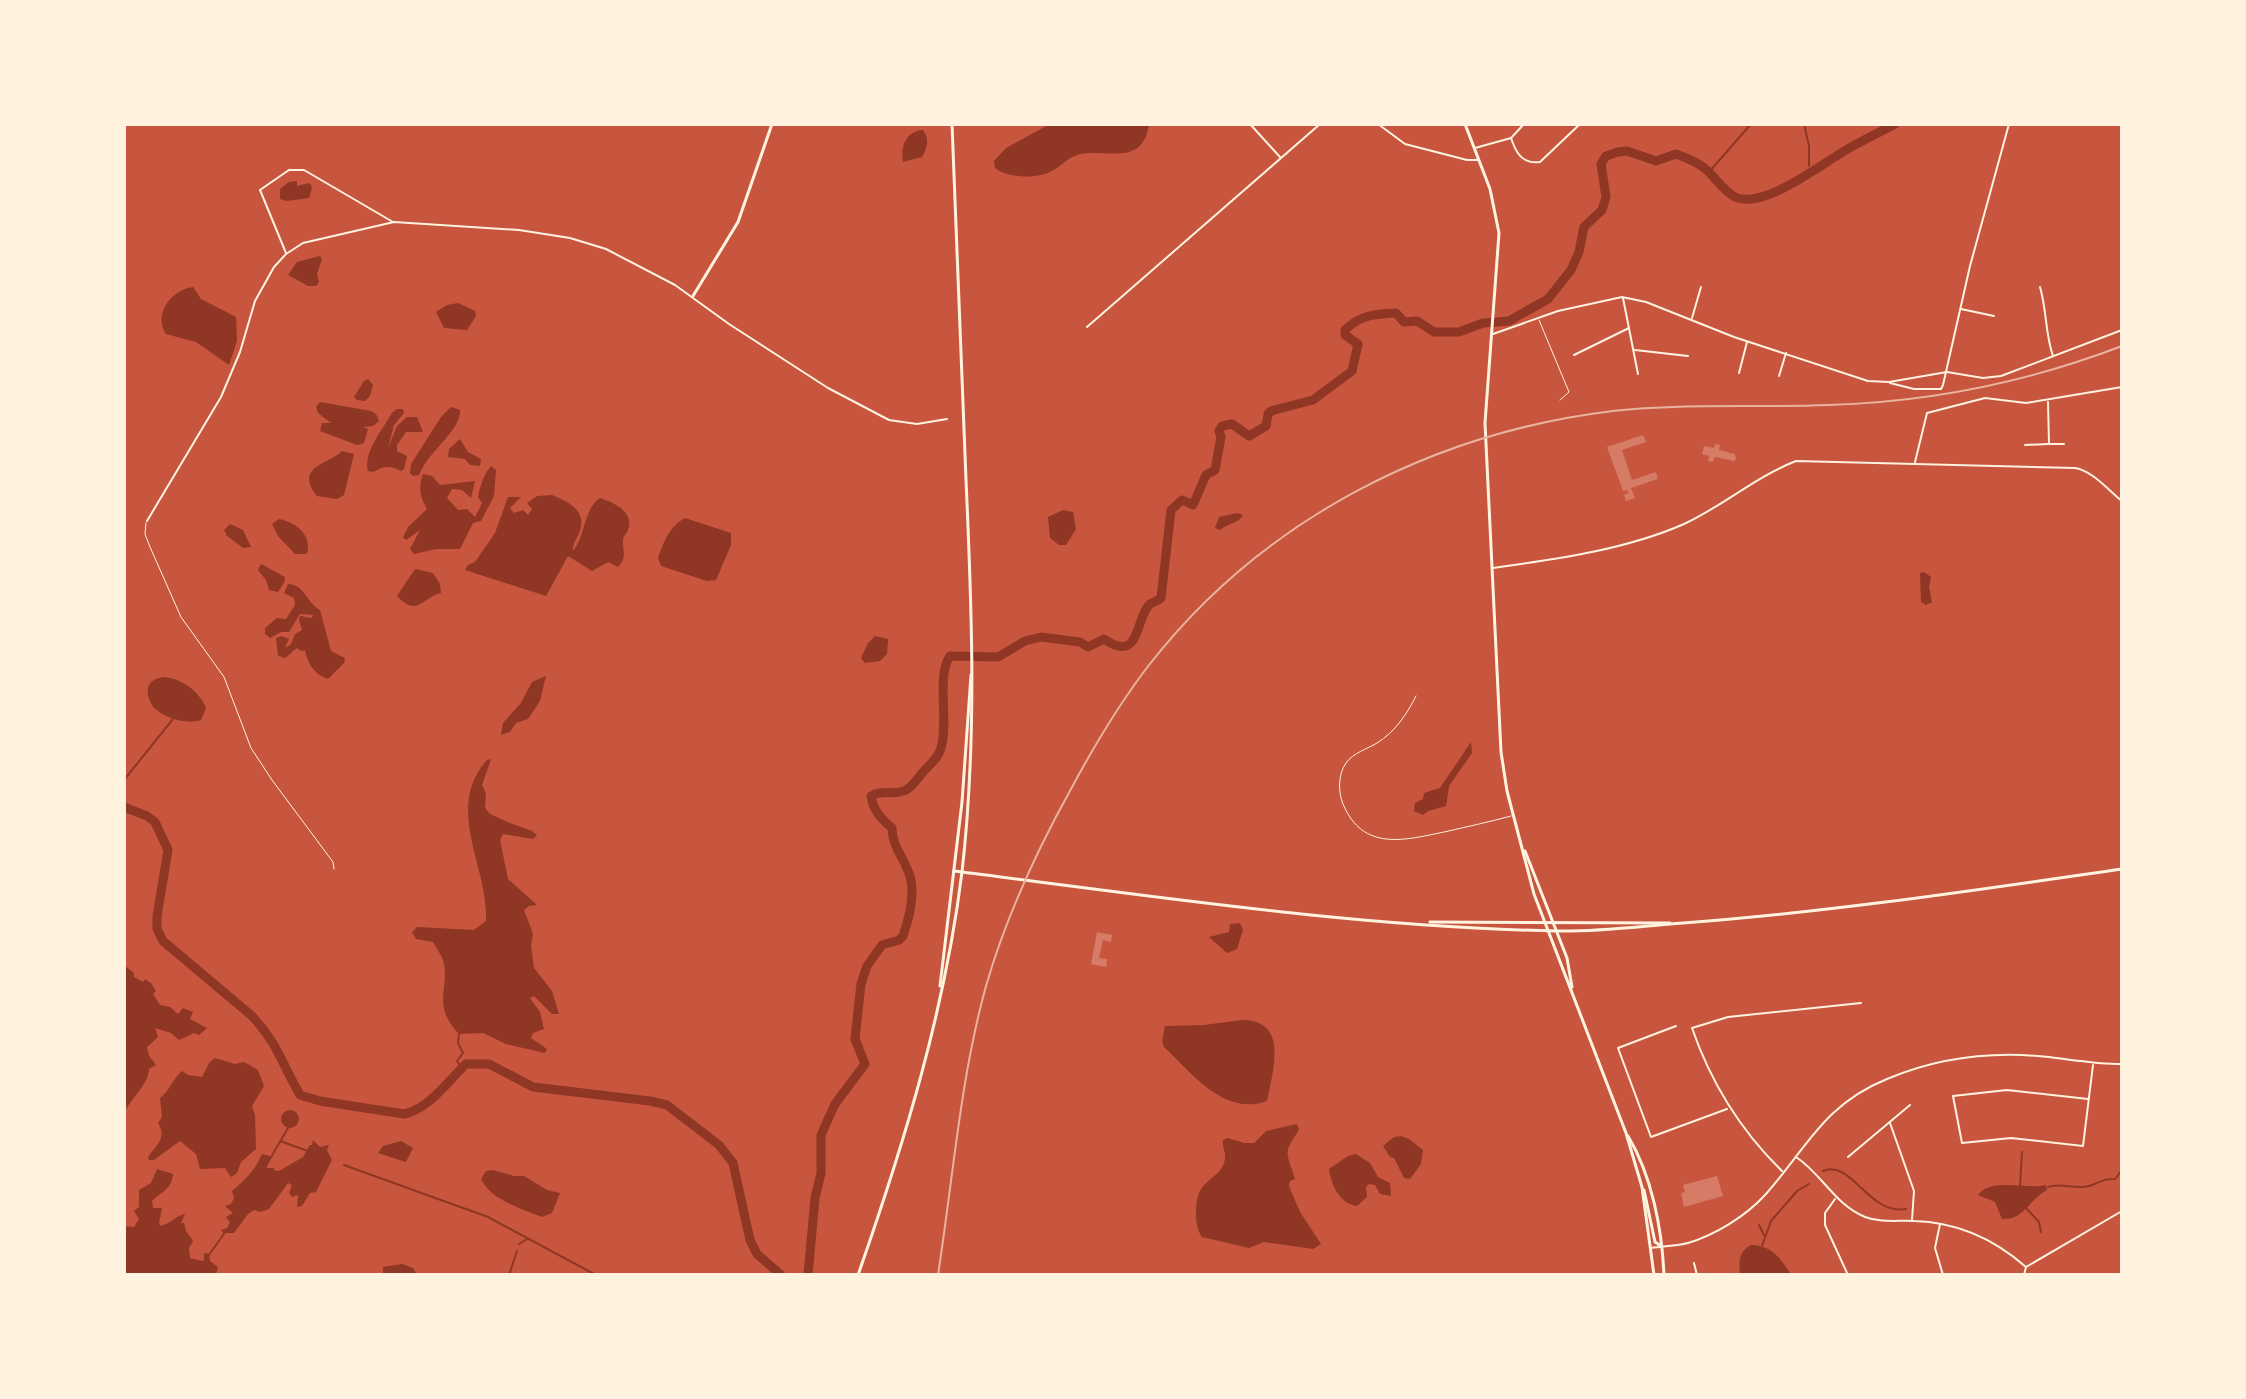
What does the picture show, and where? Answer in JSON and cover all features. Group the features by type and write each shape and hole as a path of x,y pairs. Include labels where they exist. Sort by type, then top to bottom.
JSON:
{"main road":[{"path":"693,296 738,222 772,124"},
{"path":"858,1275 906,1130 938,1006 962,872 972,744 972,646 952,124"},
{"path":"1465,124 1490,189 1499,233 1485,423 1501,752 1513,815 1534,894 1647,1182 1662,1246 1664,1275"},
{"path":"938,1006 954,871 972,666"},
{"path":"1523,848 1567,958 1573,991"},
{"path":"1410,922 1678,923 1822,912 2122,869"},
{"path":"954,871 1327,916 1483,929 1557,931 1649,928 1678,923"},
{"path":"1626,1133 1655,1242 1662,1246"},
{"path":"1642,1187 1654,1275"}],"street":[{"path":"1250,124 1281,158"},
{"path":"1087,327 1320,124"},
{"path":"1378,124 1405,144 1467,160 1479,160"},
{"path":"1475,148 1511,138 1524,124"},
{"path":"1511,138 1519,156 1527,161 1539,162 1580,124"},
{"path":"1889,382 1937,391 1943,385 2009,124"},
{"path":"286,254 260,190 289,170 309,171 394,222"},
{"path":"147,521 221,397 240,352 255,301 274,267 286,254 314,240 394,222 519,230 570,238 606,249 661,276 828,388 889,420 917,424 947,419"},
{"path":"1692,319 1701,287"},
{"path":"2040,287 2046,307 2047,336 2054,357"},
{"path":"1622,297 1638,374"},
{"path":"1492,335 1538,317 1622,297 1646,302 1747,341 1868,381 1889,382 1947,372 1991,378 2122,330"},
{"path":"1960,309 1994,316"},
{"path":"1574,355 1630,327"},
{"path":"1739,373 1747,341"},
{"path":"1634,350 1688,356"},
{"path":"1779,376 1786,352"},
{"path":"1915,463 1927,413 1985,398 2026,403 2122,387"},
{"path":"2048,401 2049,444"},
{"path":"2025,445 2064,444"},
{"path":"1493,568 1618,546 1681,525 1764,475 1796,461 2083,469 2122,501"},
{"path":"1783,1172 1729,1108 1703,1060 1692,1028 1728,1017 1861,1003"},
{"path":"1676,1026 1618,1048 1651,1137 1729,1108"},
{"path":"1651,1248 1686,1244 1719,1229 1763,1197 1825,1119 1854,1096 1885,1079 1957,1059 2006,1054 2122,1064"},
{"path":"2088,1099 2007,1090 1953,1096 1962,1143 2011,1138 2083,1146 2093,1063"},
{"path":"1848,1157 1910,1105"},
{"path":"1890,1123 1914,1191 1912,1221"},
{"path":"1795,1156 1850,1210 1872,1219 1940,1223 1985,1238 2026,1267"},
{"path":"1836,1198 1825,1213 1825,1225 1848,1275"},
{"path":"2024,1275 2026,1267 2122,1211"},
{"path":"1940,1223 1935,1248 1943,1275"},
{"path":"1694,1263 1697,1275"}],"lane":[{"path":"1538,317 1569,392 1560,400"},
{"path":"147,521 145,534 181,617 224,677 251,748 333,862 334,869"},
{"path":"1416,696 1407,714 1394,728 1345,764 1340,797 1350,818 1375,837 1400,841 1513,815"}],"shaded area":[{"path":"1050,124 1149,124 1139,147 1130,151 1077,155 1050,172 1037,176 1014,176 995,168 994,161 1006,148"},
{"path":"923,130 927,144 922,157 903,162 902,151 908,137"},
{"path":"297,181 297,186 310,183 309,198 280,199 280,189 289,182"},
{"path":"320,256 319,282 316,286 308,286 288,275 297,262"},
{"path":"193,287 201,299 236,317 237,341 229,365 196,342 166,334 162,319 166,304 178,293"},
{"path":"458,303 475,311 476,316 467,330 444,328 436,312"},
{"path":"368,379 373,385 370,396 365,401 357,400 354,397"},
{"path":"320,402 371,411 379,421 373,426 363,427 368,429 364,443 357,445 320,431 322,423 331,423 318,413 316,407"},
{"path":"451,407 460,410 455,426 419,475 413,476 410,473 411,464 441,417"},
{"path":"397,409 403,409 404,413 394,425 388,448 397,426 407,417 417,417 423,432 406,432 397,445 397,451 407,456 404,469 388,467 368,471 371,449"},
{"path":"460,439 468,452 481,459 480,466 470,465 465,459 448,457 449,449"},
{"path":"342,451 354,454 344,495 337,499 317,496 309,478 311,472"},
{"path":"491,466 496,470 494,496 481,521 473,523 460,549 436,549 414,554 410,549 420,530 406,540 403,537 408,527 427,509 420,492 423,474 432,476 440,485 475,481 471,498 462,490 452,489 447,498 458,510 467,509 475,517 482,503 478,497 481,484"},
{"path":"552,495 570,504 579,513 581,525 573,551 590,509 600,498 626,513 629,524 623,539 624,558 618,567 608,562 592,571 568,556 546,596 465,570 475,562 495,533 508,497 521,497 510,508 514,513 523,510 528,515 532,509 527,503 537,496"},
{"path":"1063,510 1073,512 1076,529 1066,545 1059,545 1050,538 1048,517"},
{"path":"1237,513 1243,515 1238,520 1220,530 1215,528 1219,517"},
{"path":"685,518 731,533 731,545 716,580 707,581 661,566 658,558 665,540"},
{"path":"279,519 292,523 302,531 307,541 307,554 295,554 278,536 272,524"},
{"path":"230,524 243,530 251,547 243,548 227,536 224,530"},
{"path":"261,564 285,577 278,592 269,590 258,570"},
{"path":"415,569 433,573 440,584 441,593 419,605 410,606 397,596"},
{"path":"1920,573 1931,577 1932,602 1926,605 1921,602"},
{"path":"288,584 298,587 320,610 331,651 345,658 328,679 312,668 305,650 297,648 285,658 278,656 276,638 289,639 285,648 302,630 300,616 312,618 313,615 300,614 289,632 281,632 270,638 265,634 265,628 277,618 286,619 295,605 294,598 284,593"},
{"path":"875,636 888,639 887,654 880,661 865,663 861,658"},
{"path":"546,676 540,701 528,719 516,723 510,732 501,735 503,723 521,703 532,682"},
{"path":"166,677 184,684 199,696 206,708 201,720 176,720 153,707 148,687 154,680"},
{"path":"1471,742 1472,753 1449,786 1446,806 1423,815 1414,811 1415,803 1423,799 1424,793 1440,788"},
{"path":"491,759 482,785 486,794 485,808 490,814 537,835 533,839 503,834 500,840 508,879 537,905 524,910 533,934 534,968 552,991 559,1014 552,1014 534,996 530,998 540,1012 544,1029 533,1033 531,1038 547,1049 545,1053 506,1044 483,1033 459,1034 450,1023 443,1005 445,970 442,958 433,942 416,939 412,932 417,927 474,930 486,921 485,900 468,817 469,798 475,779 487,760"},
{"path":"1240,923 1243,930 1237,949 1227,953 1209,937 1229,932 1230,924"},
{"path":"124,965 134,973 134,977 151,983 160,1005 170,1007 178,1014 183,1008 193,1012 190,1019 207,1028 199,1035 194,1033 179,1040 171,1033 155,1028 158,1037 147,1047 156,1065 149,1069 146,1080 124,1113"},
{"path":"1242,1020 1257,1022 1267,1028 1272,1037 1274,1062 1267,1101 1251,1104 1223,1098 1197,1079 1164,1047 1162,1041 1165,1026"},
{"path":"215,1058 235,1064 244,1062 258,1070 264,1086 252,1106 256,1149 241,1162 237,1173 231,1177 225,1168 200,1169 196,1154 180,1141 154,1160 149,1160 162,1133 158,1123 162,1117 160,1098 182,1071 202,1077"},
{"path":"290,1110 299,1119 290,1128 281,1119"},
{"path":"1297,1124 1299,1130 1288,1149 1295,1179 1290,1181 1289,1186 1300,1212 1321,1244 1313,1249 1264,1242 1249,1248 1202,1237 1197,1223 1197,1201 1204,1186 1223,1166 1223,1140 1228,1138 1254,1143 1266,1131"},
{"path":"1401,1136 1423,1150 1421,1164 1410,1179 1404,1178 1394,1158 1383,1146 1394,1137"},
{"path":"313,1140 320,1147 329,1145 327,1150 332,1160 316,1192 310,1193 302,1206 297,1207 298,1195 292,1197 289,1193 292,1185 288,1183 269,1209 254,1210 234,1233 223,1233 221,1230 227,1228 230,1222 226,1217 233,1213 225,1206 231,1204 234,1198 232,1191 249,1175 262,1154 270,1156 267,1168 279,1171 303,1157"},
{"path":"401,1141 413,1148 406,1162 378,1153 383,1146"},
{"path":"1356,1154 1370,1163 1378,1177 1390,1183 1391,1196 1380,1194 1375,1185 1369,1184 1366,1187 1367,1197 1357,1206 1341,1198 1329,1169"},
{"path":"157,1169 173,1174 168,1187 152,1201 153,1208 162,1208 159,1223 161,1226 185,1214 181,1223 184,1223 193,1241 189,1248 190,1258 202,1261 204,1253 209,1254 210,1261 218,1267 216,1275 124,1275 124,1226 134,1227 139,1219 134,1211 139,1207 139,1190 151,1183"},
{"path":"486,1171 524,1176 547,1190 560,1193 552,1213 542,1217 492,1193 481,1179"},
{"path":"2000,1185 2046,1185 2047,1190 2010,1219 2002,1219 1995,1202 1978,1195"},
{"path":"1751,1245 1764,1247 1775,1254 1791,1275 1740,1275 1742,1254"},
{"path":"402,1264 413,1268 417,1275 383,1275 383,1267"}],"building":[{"path":"1643,435 1646,442 1622,450 1632,480 1656,472 1658,479 1631,488 1635,498 1626,501 1624,495 1629,493 1623,491 1607,447"},
{"path":"1715,444 1720,445 1719,450 1735,454 1736,459 1715,457 1713,462 1708,461 1709,456 1702,454 1704,446 1714,448"},
{"path":"1097,932 1112,935 1111,942 1103,940 1099,958 1107,959 1106,967 1091,964"},
{"path":"1717,1176 1723,1196 1684,1207 1683,1185"}],"waterway":[{"path":"1709,172 1751,124"},
{"path":"1804,124 1809,166"},
{"path":"808,1275 815,1198 821,1173 821,1135 835,1104 865,1064 855,1039 861,984 867,966 882,945 903,936 911,901 911,880 894,842 892,828 878,814 871,796 906,790 938,755 943,737 944,675 950,656 998,657 1025,641 1041,637 1080,642 1088,647 1104,639 1116,645 1131,643 1145,610 1161,598 1171,510 1182,500 1193,505 1206,475 1215,470 1222,426 1232,424 1249,436 1266,426 1271,411 1313,400 1352,371 1358,344 1345,335 1345,330 1362,318 1396,313 1404,322 1417,321 1434,332 1459,332 1483,323 1509,321 1548,299 1571,270 1579,252 1584,227 1602,210 1606,197 1601,164 1606,156 1627,151 1656,161 1676,154 1705,168 1731,195 1759,198 1801,179 1895,124"},
{"path":"124,780 173,719"},
{"path":"124,807 155,822 168,850 157,916 157,929 163,941 261,1026 300,1095 404,1114 438,1094 466,1064 489,1064 533,1087 667,1105 719,1145 733,1163 750,1240 757,1254 781,1275"},
{"path":"459,1034 458,1043 463,1053 457,1061 462,1068"},
{"path":"267,1164 288,1128"},
{"path":"280,1141 308,1151"},
{"path":"2020,1187 2022,1152"},
{"path":"344,1165 488,1217 596,1275"},
{"path":"1823,1171 1833,1169 1843,1172 1881,1204 1893,1209 1906,1209"},
{"path":"2048,1187 2089,1186 2115,1179 2122,1170"},
{"path":"1762,1246 1771,1221 1797,1191 1809,1184"},
{"path":"2026,1208 2039,1222 2041,1232"},
{"path":"1759,1225 1764,1235"},
{"path":"209,1255 226,1231"},
{"path":"519,1244 527,1239"},
{"path":"509,1275 517,1251"}],"railway":[{"path":"938,1275 963,1093 977,1021 994,960 1023,885 1080,773 1127,695 1194,613 1244,567 1297,527 1355,492 1416,463 1480,440 1545,422 1640,409 1828,405 1941,395 2051,370 2122,346"}]}
